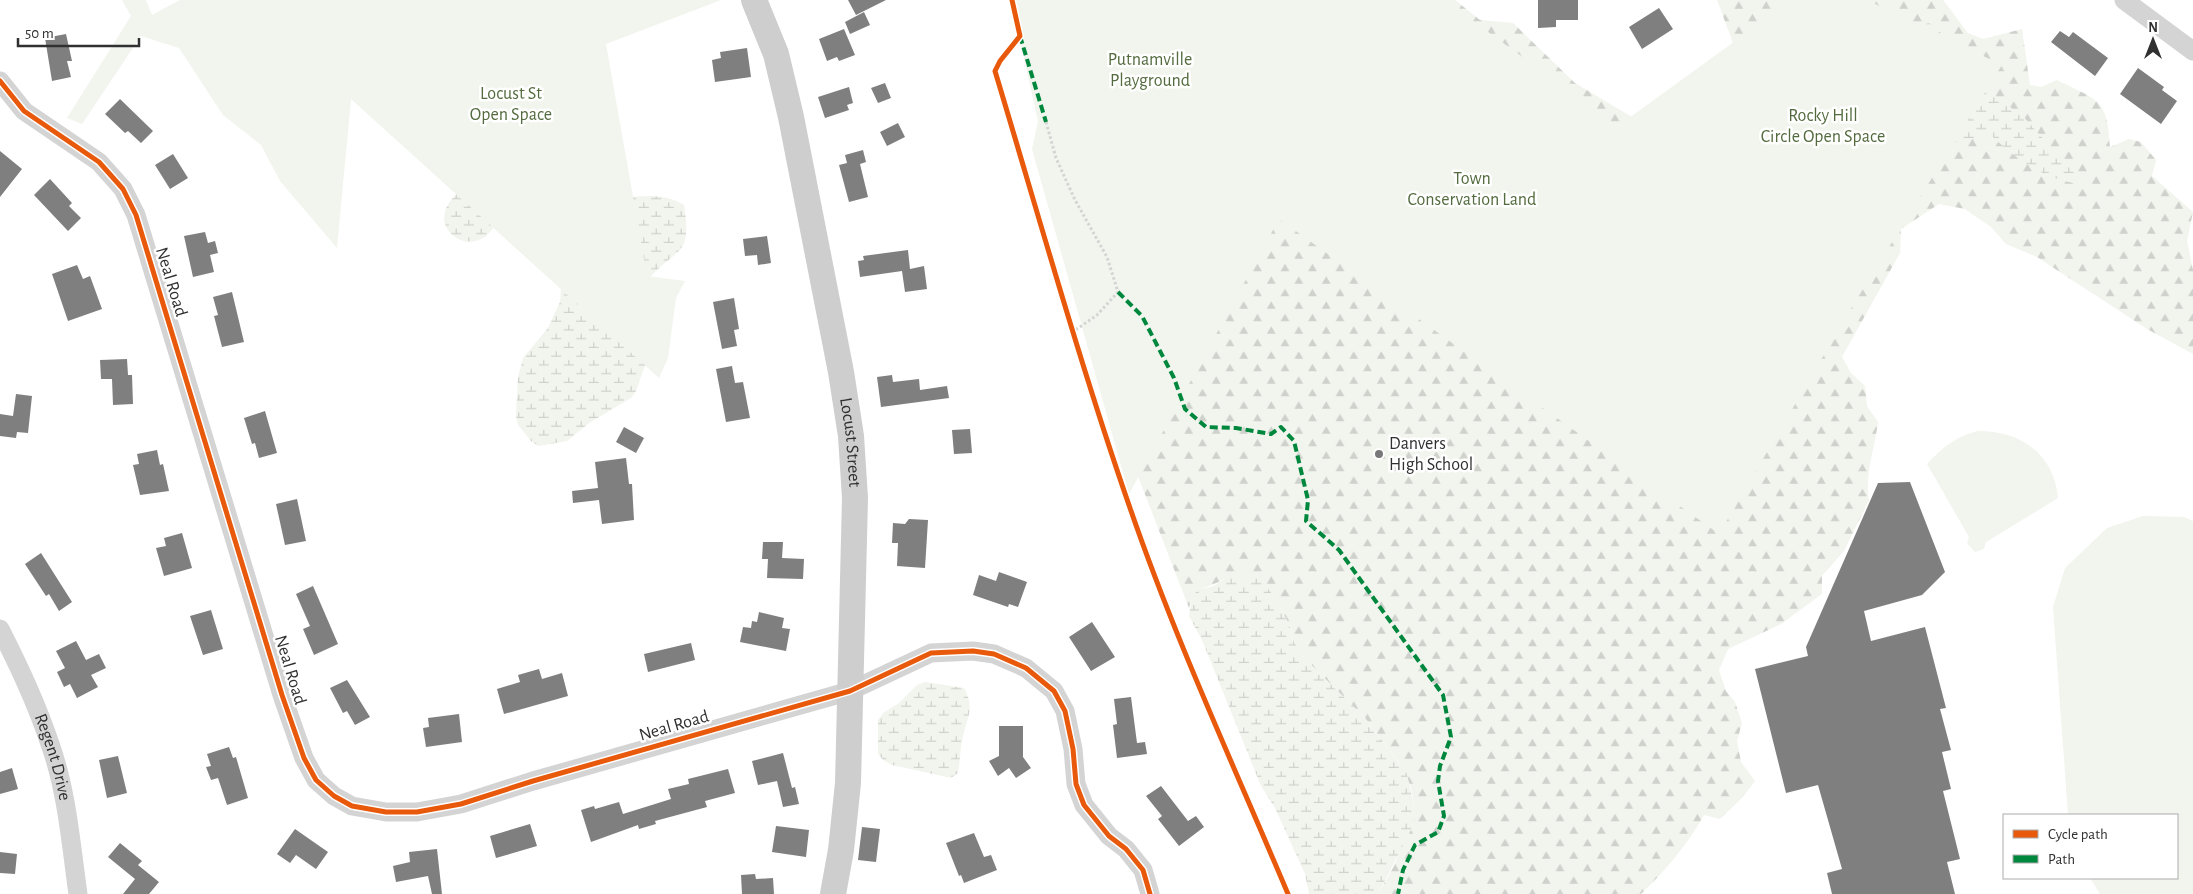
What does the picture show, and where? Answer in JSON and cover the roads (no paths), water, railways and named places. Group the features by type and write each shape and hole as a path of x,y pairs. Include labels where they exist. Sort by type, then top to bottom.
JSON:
{"main road":[{"name":"Locust Street","path":"754,0 776,54 791,117 841,372 849,427 854,498 848,783 841,850 833,894"}],"street":[{"path":"2129,1 2193,51"},
{"name":"Neal Road","path":"0,81 24,111 99,162 123,189 136,215 282,695 304,758 316,780 334,796 352,806 386,812 417,812 461,804 542,778 850,690 932,653 972,650 994,654 1026,668 1054,691 1065,711 1076,784 1084,805 1109,836 1126,849 1143,870 1150,894"},
{"name":"Regent Drive","path":"0,629 18,664 51,745 68,830 78,894"}],"place":[{"name":"Danvers High School","path":"1379,454"}],"park label":[{"name":"Putnamville Playground","path":"1150,70"},
{"name":"Locust St Open Space","path":"511,104"},
{"name":"Rocky Hill Circle Open Space","path":"1823,126"},
{"name":"Town Conservation Land","path":"1472,189"}]}
